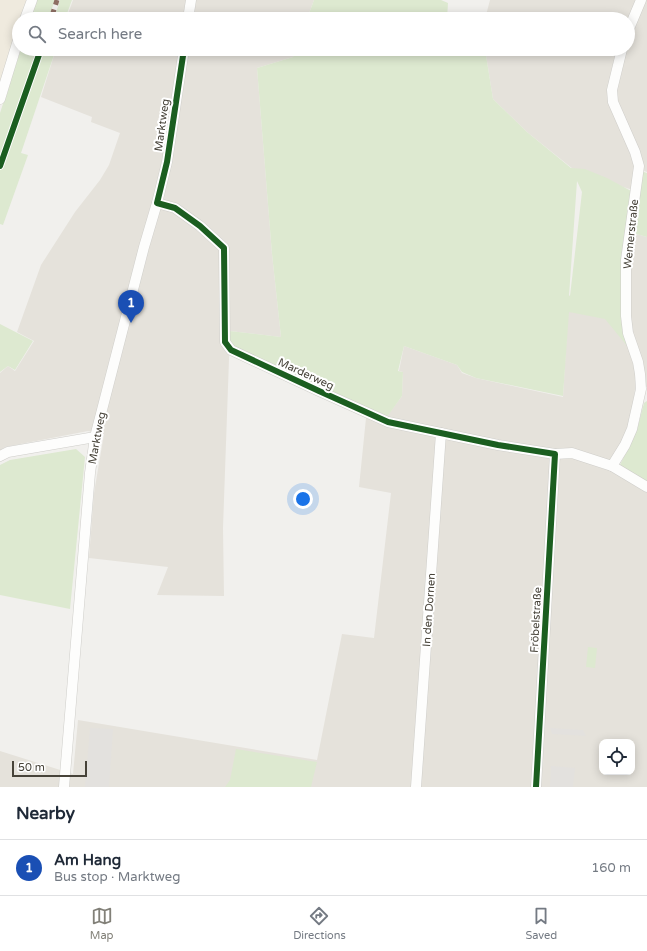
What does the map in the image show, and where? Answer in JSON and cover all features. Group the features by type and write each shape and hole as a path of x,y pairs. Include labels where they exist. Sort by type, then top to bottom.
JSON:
{"street":[{"path":"28,12 32,0"},
{"path":"189,12 191,0"},
{"path":"635,14 641,0"},
{"path":"0,99 13,56"},
{"name":"Marktweg","path":"64,787 90,473 95,437 167,162 183,56"},
{"name":"Wemerstraße","path":"612,466 625,445 632,429 644,390 638,362 628,333 626,309 626,260 643,167 613,102 612,90 620,56"},
{"name":"Marderweg","path":"157,203 175,208 200,226 224,248 225,342 231,350 388,422 555,454 572,453 612,466 647,487"},
{"name":"In den Dornen","path":"416,787 441,433"},
{"path":"0,456 8,452 95,437"},
{"name":"Fröbelstraße","path":"536,787 555,454"}],"shaded area":[{"path":"0,0 29,0 25,12 12,12 12,51 0,89"},
{"path":"73,0 314,0 310,12 69,12"},
{"path":"490,0 647,0 647,172 642,170 633,190 578,173 527,132 493,99 486,56 635,56 635,12 487,12"},
{"path":"54,56 293,56 257,68 272,254 281,337 230,331 223,528 224,596 157,595 168,567 89,558 94,493 104,434 88,431 5,447 0,450 0,373 8,366 15,371 34,341 17,332 41,265 75,212 100,180 109,165 120,133 91,122 92,117 41,97"},
{"path":"633,233 647,237 647,387 636,383 629,428 614,464 647,485 647,787 0,787 0,751 73,774 78,720 317,760 342,634 374,638 391,493 359,487 366,418 382,423 402,396 403,372 399,371 404,346 457,365 462,373 476,378 563,397 569,296"},
{"path":"90,728 113,729 109,787 85,787"},
{"path":"550,728 583,730 586,736 552,734"},
{"path":"551,766 575,768 573,787 550,787"}],"green space":[{"path":"37,0 55,0 51,12 33,12"},
{"path":"60,0 72,0 68,12 56,12"},
{"path":"314,0 441,0 448,3 447,12 310,12"},
{"path":"19,56 36,56 19,103 24,105 42,56 54,56 21,153 28,155 3,225 0,224 0,113"},
{"path":"293,56 486,56 493,99 527,132 571,168 585,169 607,178 633,192 624,260 632,352 605,319 569,312 563,396 476,378 462,372 457,365 404,346 398,371 403,372 402,396 387,417 236,349 230,343 230,331 281,337 272,254 257,68","holes":["577,181 582,192 569,296"]},
{"path":"641,171 647,173 647,237 633,233"},
{"path":"0,324 33,341 15,370 8,366 0,372"},
{"path":"647,401 647,484 619,467 637,430 644,403"},
{"path":"76,449 85,457 70,609 0,595 0,465 10,460"},
{"path":"588,647 597,648 595,668 586,667"},
{"path":"236,749 317,762 311,787 225,787 230,780"}],"marked path":[{"path":"53,12 57,0"}],"cycle path":[{"path":"0,166 39,56"},
{"path":"183,56 167,162 157,203 175,208 200,226 224,248 225,342 231,350 388,422 498,445 555,454 536,787"}],"place":[{"name":"Am Hang","path":"131,323"}]}
